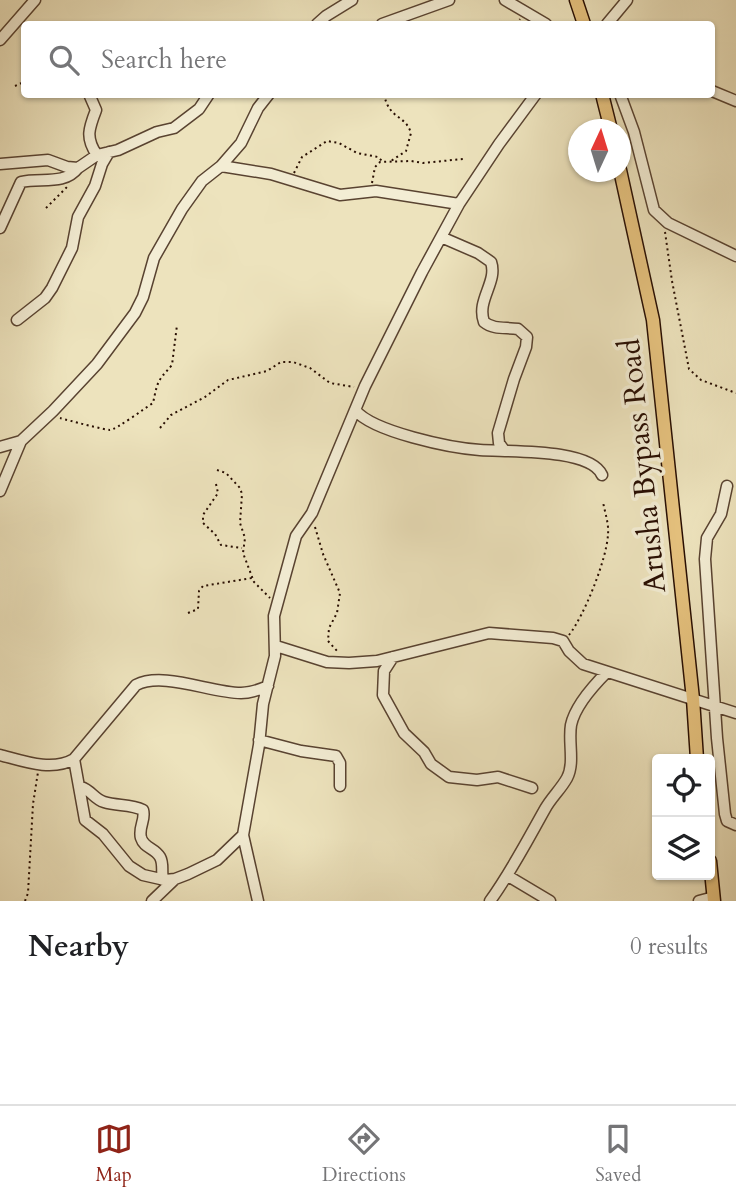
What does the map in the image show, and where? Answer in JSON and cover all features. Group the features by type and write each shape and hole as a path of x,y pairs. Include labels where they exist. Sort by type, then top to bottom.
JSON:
{"main road":[{"path":"576,0 583,21"},
{"path":"603,98 608,119"},
{"name":"Arusha Bypass Road","path":"624,182 653,320 697,754"},
{"path":"712,880 714,899"}],"street":[{"path":"0,40 35,0"},
{"path":"320,21 352,0"},
{"path":"430,0 445,2"},
{"path":"505,0 541,21"},
{"path":"611,21 627,0"},
{"path":"391,21 445,2"},
{"path":"715,92 736,101"},
{"path":"17,320 45,298 52,288 72,248 78,217 95,186 103,154 89,139 96,110 91,98"},
{"path":"0,228 22,181 61,179 103,154 174,128 199,109 206,98"},
{"path":"0,491 21,441 97,365 135,313 155,258 187,200 242,143 258,108 266,98"},
{"path":"258,901 243,835 263,704 275,646 273,626 276,608 296,536 312,513 365,386 441,237 459,204 533,98"},
{"path":"621,98 634,132 654,210 664,220 736,256"},
{"path":"0,164 48,160 76,170"},
{"path":"222,166 271,174 340,195 364,191 459,204"},
{"path":"441,237 478,253 491,262 493,275 482,307 484,322 498,328 518,329 527,337 498,433 499,443 504,450"},
{"path":"355,410 370,423 440,444 480,450 525,450 578,458 594,466 602,475"},
{"path":"0,447 21,441"},
{"path":"727,486 722,514 709,533 706,544 724,814 727,821 736,825"},
{"path":"275,646 327,662 349,663 377,661 489,633 511,633 563,641 583,664 736,713"},
{"path":"393,657 384,671 383,695 404,733 424,751 431,764 449,776 477,780 498,777 532,788"},
{"path":"490,901 508,876 550,801 567,779 571,757 571,725 598,681 607,672"},
{"path":"0,755 58,765 74,759 141,682 157,680 242,693 268,686"},
{"path":"259,740 336,757 340,764 340,786"},
{"path":"74,759 81,787 82,809 90,825 103,835 122,859 135,870 164,884"},
{"path":"81,787 88,789 98,800 105,803 133,806 143,810 145,816 140,830 141,840 155,850 161,859 164,901"},
{"path":"152,901 164,884 217,860 243,835"},
{"path":"508,876 550,901"},
{"path":"699,901 714,899"}],"path":[{"path":"15,86 21,83"},
{"path":"385,98 392,115 406,123 411,133 406,151 390,162"},
{"path":"292,181 302,157 327,141 339,143 358,153 378,157 383,162"},
{"path":"364,191 373,180 376,164 463,159"},
{"path":"46,208 70,184 76,170"},
{"path":"664,220 672,281 689,369 701,380 736,393"},
{"path":"48,415 108,430 120,426 153,403 156,384 172,365 177,325"},
{"path":"160,428 176,412 205,397 228,380 267,371 281,362 293,362 310,369 333,384 358,388 365,386"},
{"path":"218,470 226,473 240,488 240,523 245,538 243,548 256,584 276,608"},
{"path":"216,484 217,496 203,515 203,523 215,534 221,545 243,548"},
{"path":"563,641 578,621 600,568 607,543 608,524 603,502"},
{"path":"312,513 323,554 340,593 337,613 329,628 328,641 349,663"},
{"path":"188,613 198,609 199,591 203,586 253,578"},
{"path":"25,901 28,893 33,804 40,764"}]}
